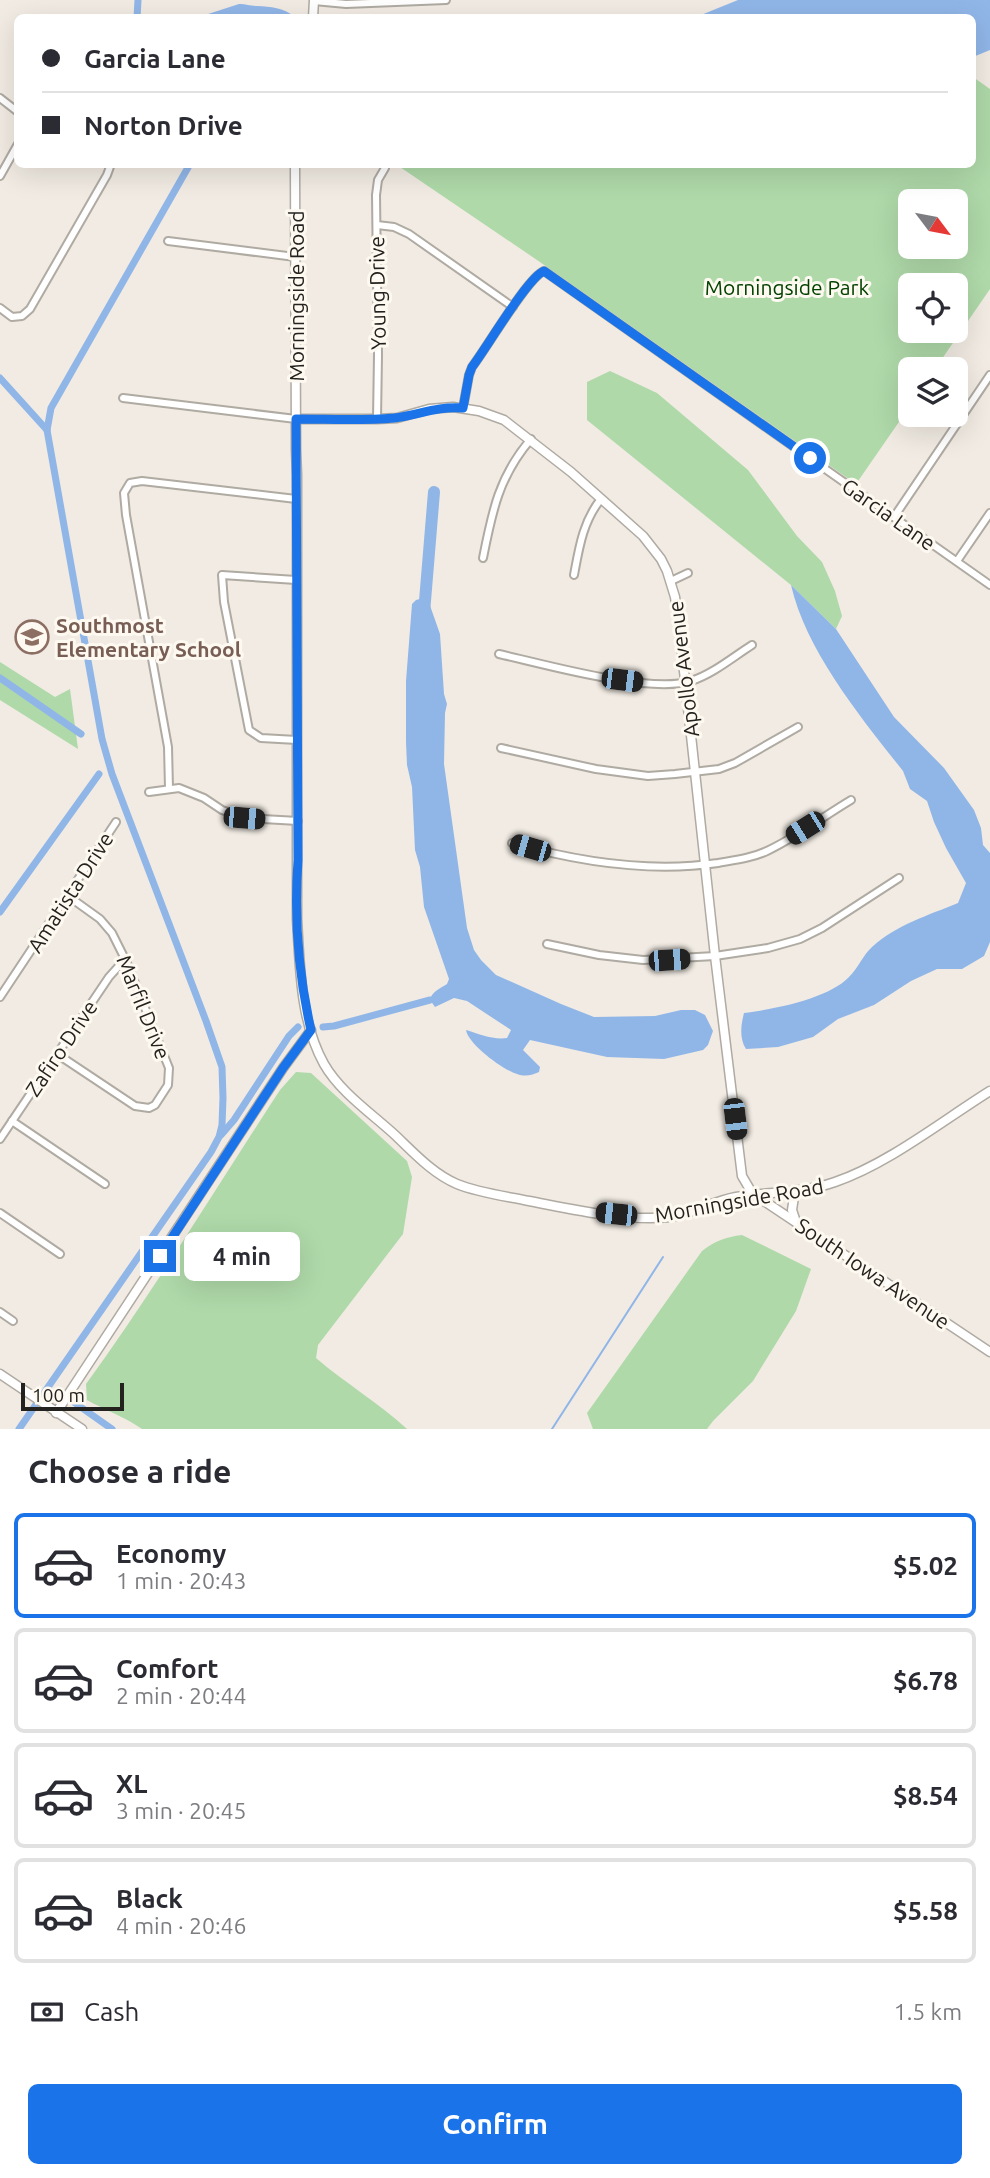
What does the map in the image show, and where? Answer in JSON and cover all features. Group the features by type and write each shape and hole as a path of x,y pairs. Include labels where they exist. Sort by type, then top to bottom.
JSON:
{"street":[{"path":"314,1 346,4 446,0"},
{"path":"0,98 14,109"},
{"path":"0,176 14,151"},
{"path":"0,308 12,317 22,316 30,309 110,168"},
{"name":"Morningside Road","path":"295,168 296,889 299,964 311,1030 317,1051 331,1076 415,1153 457,1184 498,1195 583,1211 640,1217 682,1215 720,1201 835,1182 873,1167 990,1091"},
{"name":"Young Drive","path":"377,419 378,180 385,168"},
{"path":"377,225 394,227 409,234 513,307"},
{"path":"168,240 295,257"},
{"name":"Garcia Lane","path":"463,408 472,367 513,307 538,274 544,271 990,585"},
{"path":"894,517 990,376"},
{"path":"123,398 296,419"},
{"name":"Apollo Avenue","path":"296,419 397,418 440,408 463,408 504,420 531,439 643,536 661,559 671,581 679,625 742,1176 755,1195"},
{"path":"483,558 505,476 531,439"},
{"path":"169,788 168,747 148,647 124,493 130,483 142,481 296,499"},
{"path":"574,575 585,526 592,510 601,499"},
{"path":"957,561 990,513"},
{"path":"671,581 688,573"},
{"path":"296,580 222,575 224,602 249,730 261,738 297,740"},
{"path":"499,654 622,680 685,682 704,675 752,645"},
{"path":"501,748 596,769 648,776 719,769 798,727"},
{"path":"149,792 169,788 191,792 222,810 244,818 298,821"},
{"path":"512,843 547,853 621,865 662,868 705,865 741,860 769,850 851,800"},
{"name":"Amatista Drive","path":"0,997 116,822"},
{"path":"547,944 599,955 643,960 715,956 768,948 800,939 822,928 899,878"},
{"name":"Marfil Drive","path":"57,1054 135,1106 149,1108 161,1100 168,1085 169,1068 127,963 107,926 68,896"},
{"name":"Zafiro Drive","path":"0,1139 109,977 118,967 127,963"},
{"path":"57,1413 283,1068 311,1030"},
{"path":"12,1121 106,1184"},
{"path":"795,1190 792,1210 796,1222"},
{"name":"South Iowa Avenue","path":"755,1195 990,1352"},
{"path":"0,1213 60,1254"},
{"path":"0,1312 12,1321"},
{"path":"0,1374 82,1429"}],"green space":[{"name":"Morningside Park","path":"976,79 990,89 990,289 968,321 968,273 898,273 898,343 953,343 943,357 898,357 898,423 856,484 401,168 976,168"},
{"path":"610,371 657,393 748,470 797,536 822,562 835,591 842,616 836,629 791,585 587,420 587,382"},
{"path":"0,662 55,697 70,689 78,749 0,700"},
{"path":"296,1072 311,1073 407,1161 412,1177 403,1234 318,1345 316,1358 407,1429 142,1429 87,1400 86,1384 161,1275 280,1090"},
{"path":"742,1235 811,1269 796,1311 753,1381 707,1429 593,1429 587,1413 702,1251 721,1240"}],"water":[{"path":"738,0 990,0 990,50 976,56 976,14 703,14"},
{"path":"239,4 277,8 290,14 208,14"},
{"path":"791,585 836,629 894,717 944,768 974,810 981,828 983,845 990,853 990,942 984,956 962,969 937,969 911,981 874,1005 838,1019 813,1037 778,1047 746,1049 741,1027 744,1013 800,1002 840,985 881,939 913,921 958,903 966,883 946,848 927,801 910,789 903,771 853,707 822,659 798,610"},
{"path":"427,597 440,634 447,704 444,764 467,928 474,950 496,975 594,1017 655,1016 695,1010 705,1015 713,1031 703,1050 664,1059 607,1057 530,1040 523,1050 540,1067 539,1072 520,1075 487,1056 468,1036 466,1030 507,1038 511,1030 467,1001 454,998 435,1007 430,1000 449,979 424,907 420,867 415,850 412,787 406,742 406,681 412,604"}],"waterway":[{"path":"137,14 138,0"},
{"path":"19,1429 211,1152 222,1125 222,1067 112,774 102,739 47,430 51,408 188,168"},
{"path":"0,378 47,430"},
{"path":"424,613 434,492"},
{"path":"0,678 81,734"},
{"path":"0,912 99,774"},
{"path":"323,1027 430,1000"},
{"path":"221,1135 234,1120 289,1036 298,1027"},
{"path":"552,1429 663,1257"},
{"path":"75,1403 112,1429"}],"place":[{"name":"Southmost Elementary School","path":"32,637"}],"route":[{"path":"160,1256 283,1068 311,1030 299,964 296,889 296,419 397,418 429,409 463,408 472,367 538,274 544,271 810,458"}]}
